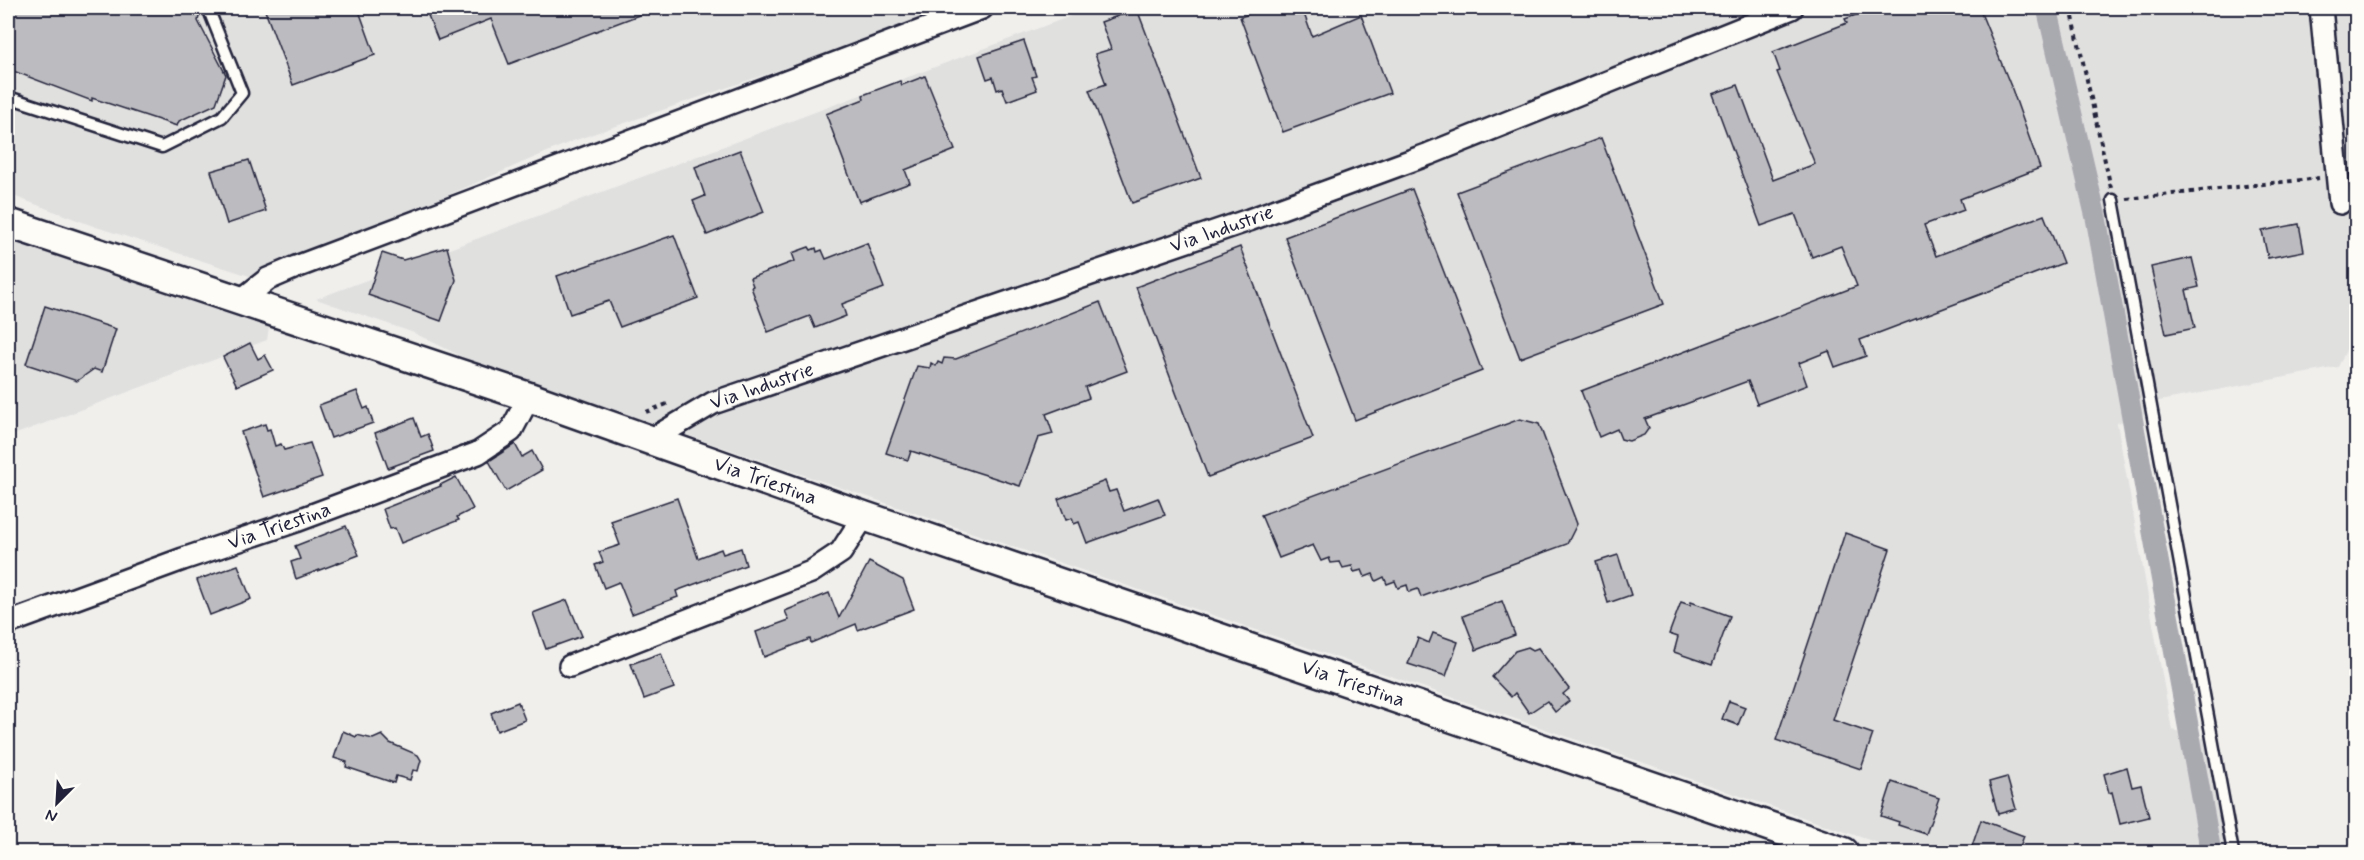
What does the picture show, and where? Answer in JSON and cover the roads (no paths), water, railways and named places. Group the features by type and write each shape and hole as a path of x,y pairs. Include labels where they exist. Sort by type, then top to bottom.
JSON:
{"main road":[{"name":"Via Triestina","path":"8,223 529,397 864,516 1844,852"}],"street":[{"path":"240,301 268,279 296,267 982,8"},
{"name":"Via Industrie","path":"649,441 713,403 1238,223 1398,165 1792,8"},
{"path":"2321,8 2340,203"},
{"name":"Via Triestina","path":"8,623 183,559 297,521 478,453 511,432 529,397"},
{"path":"570,666 812,572 841,552 864,516"}],"lane":[{"path":"8,97 162,147 222,117 242,93 208,8"},
{"path":"2114,200 2233,852"}],"waterway":[{"path":"2047,8 2096,218 2211,852"}]}
